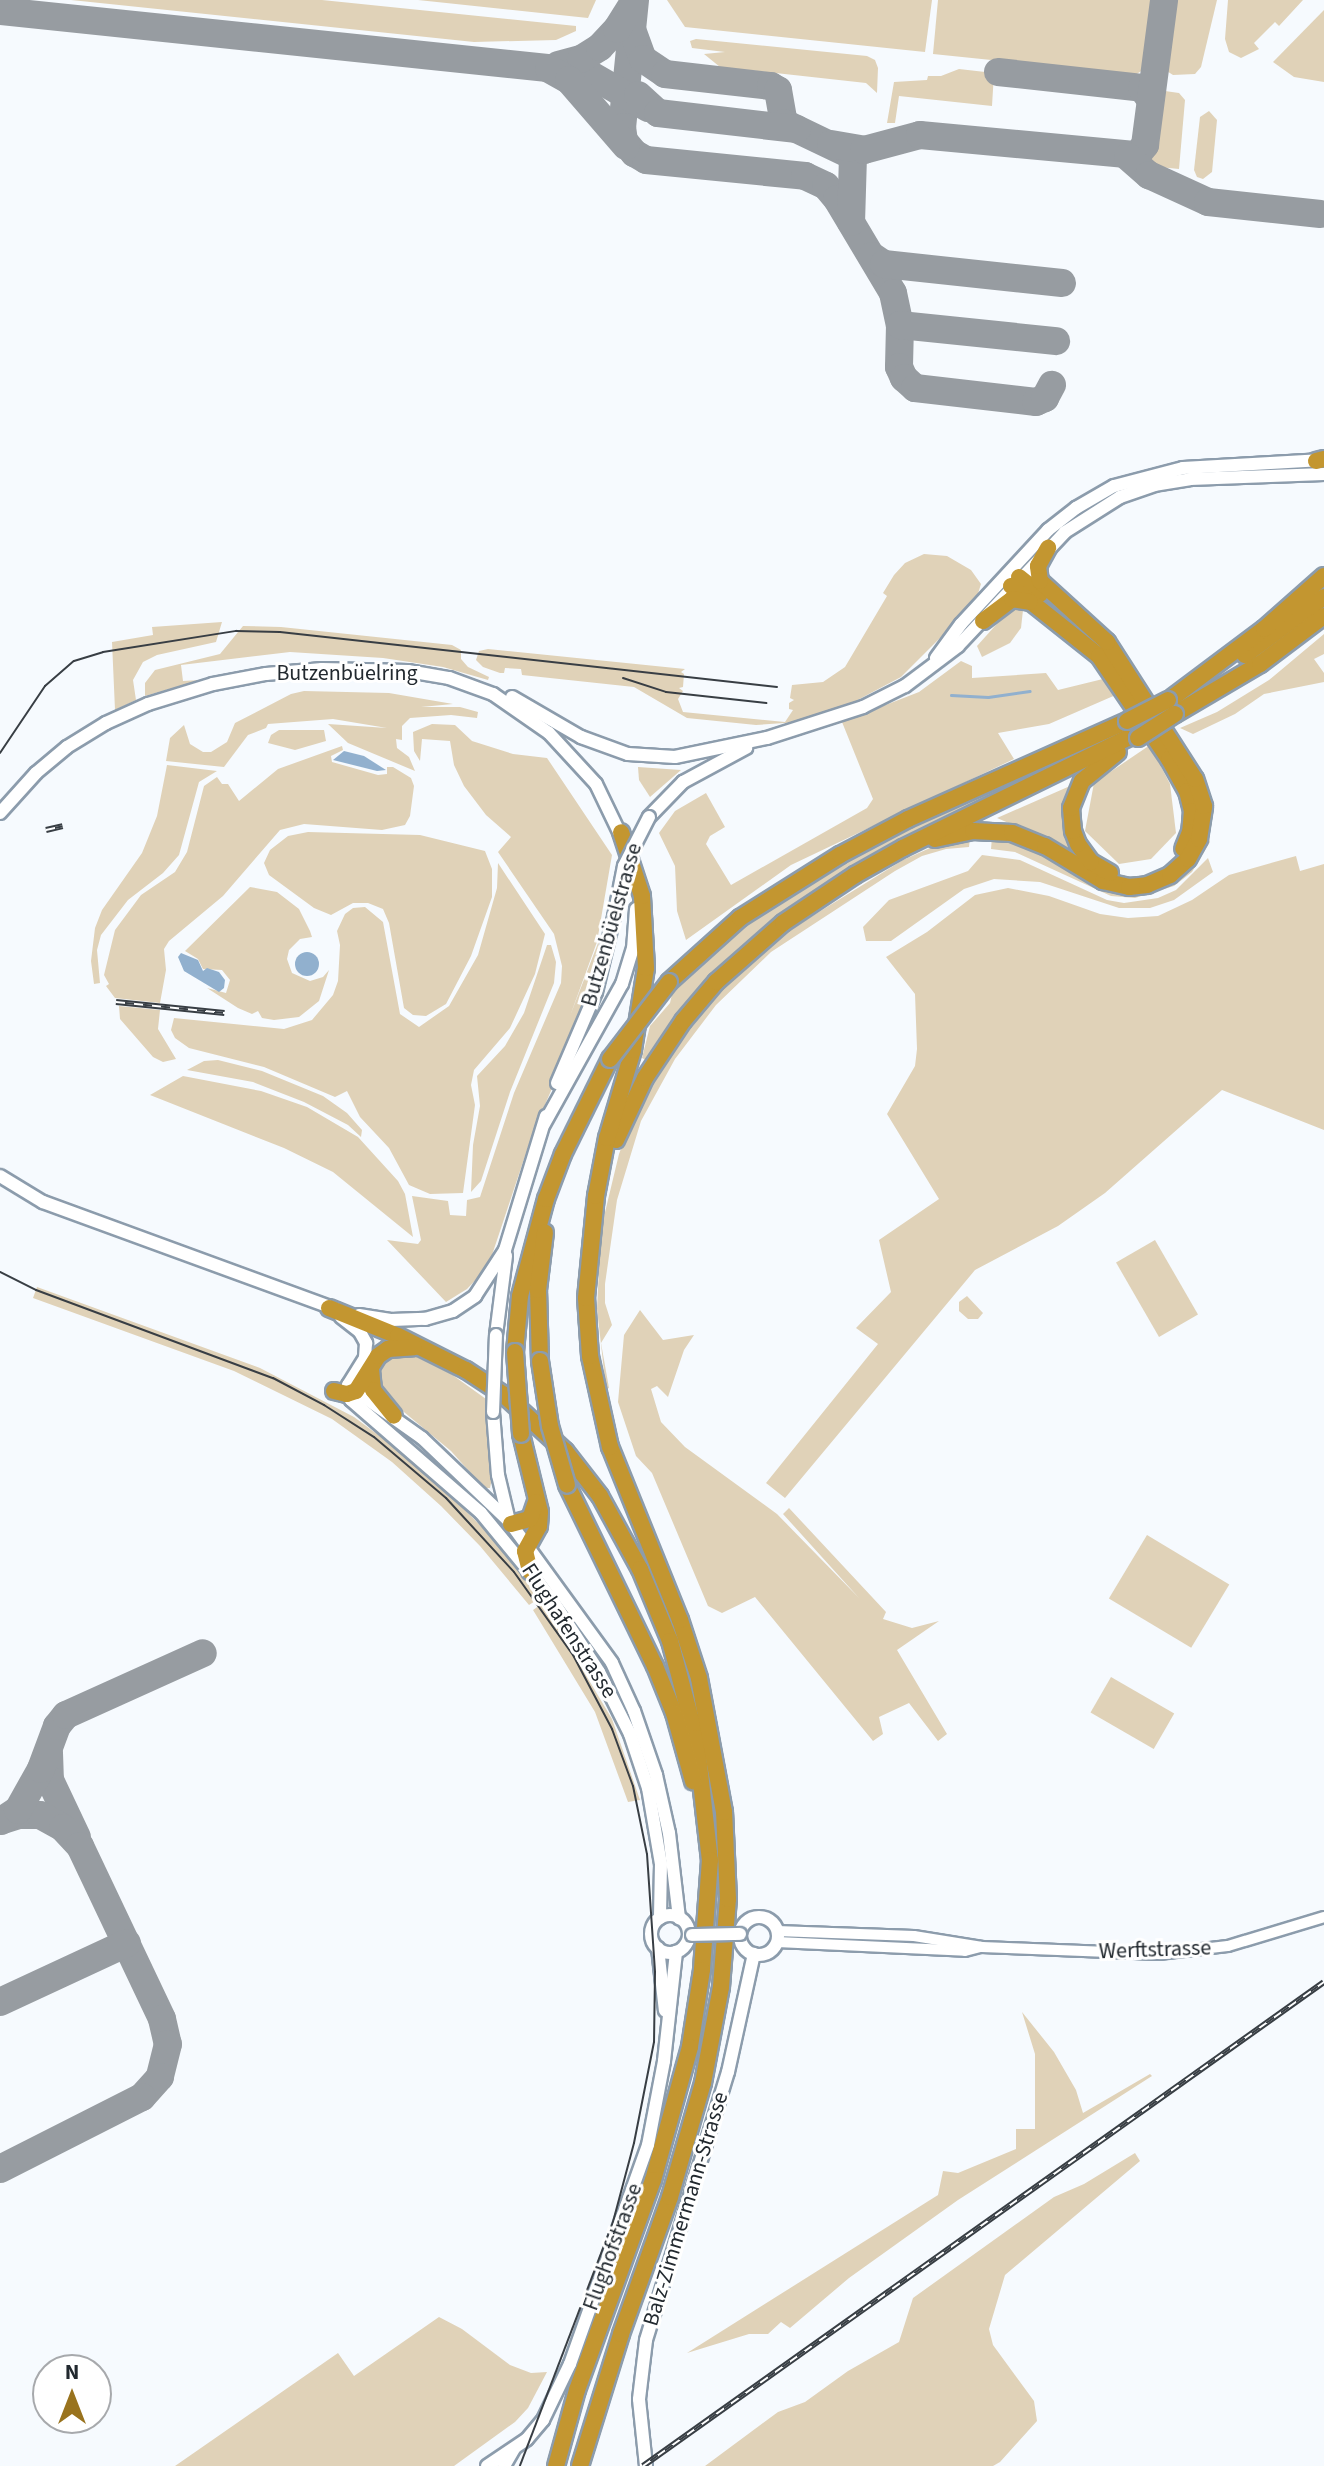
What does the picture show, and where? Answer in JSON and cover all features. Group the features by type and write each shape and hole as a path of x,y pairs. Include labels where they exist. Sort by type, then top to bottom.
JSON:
{"highway":[{"path":"903,848 961,832 1012,833 1045,846 1103,881 1129,887 1162,880 1192,853 1204,816 1195,779 1107,642 1042,585 1038,574 1039,561 1048,548"},
{"path":"1172,704 1324,576"},
{"path":"1011,580 1061,601"},
{"path":"1011,580 1084,641 1105,663 1169,759 1190,797 1192,825 1178,856 1158,871 1125,876 1103,870 1086,856 1073,831 1071,808 1078,787 1134,731 1172,704 1248,654 1324,597"},
{"path":"983,621 1012,599 1040,607"},
{"path":"1172,704 1260,664 1324,616"},
{"path":"590,1241 598,1198 615,1142 645,1078 683,1021 724,975 783,923 903,848 1134,731"},
{"path":"530,1571 527,1545 539,1523 537,1496 521,1434 515,1352 519,1304 531,1250 552,1182 577,1123 610,1059 669,982 740,918 840,855 908,819 1134,731"},
{"path":"580,2466 616,2348 670,2197 703,2083 724,1962 728,1874 719,1774 699,1678 680,1620 610,1447 596,1392 587,1325 590,1241 603,1156 633,1050 645,982 647,942 642,896 621,832"},
{"path":"577,1123 559,1174 545,1229 538,1290 540,1361 550,1426 567,1485 585,1529 655,1666 683,1743 699,1810 704,1855 702,1970"},
{"path":"329,1308 420,1348 495,1389 547,1433 600,1496 640,1569 677,1664 704,1791 710,1860 702,1970 690,2047 665,2142 577,2390 556,2466"},
{"path":"346,1390 371,1369 378,1356 388,1349 420,1348"},
{"path":"371,1369 373,1390 394,1416"},
{"path":"510,1522 530,1519 537,1496"}],"main road":[{"path":"1011,580 1102,506 1154,485 1322,464"},
{"path":"1011,580 1062,518 1095,496 1135,478 1183,468 1322,464"},
{"name":"Butzenbüelstrasse","path":"493,694 515,698 589,741 628,754 675,757 767,738 883,699 958,646 983,621 1011,580"},
{"name":"Butzenbüelstrasse","path":"929,666 1011,580"},
{"name":"Butzenbüelring","path":"0,813 51,759 111,720 143,706 251,676 322,669 420,673 493,694"},
{"path":"0,1176 43,1202 329,1308 379,1319 425,1319 453,1311 475,1296 492,1274 508,1241 544,1124 616,996 630,962 636,910 621,832 596,784 570,752 538,724 493,694"},
{"name":"Butzenbüelstrasse","path":"544,1124 596,992 624,866 649,817 692,776 767,738"},
{"path":"508,1241 496,1335 493,1412 500,1485 510,1522"},
{"path":"329,1308 360,1332 366,1343 365,1358 346,1390 394,1416 442,1455 510,1522"},
{"name":"Flughafenstrasse","path":"346,1390 359,1409 481,1513 530,1571 599,1672 635,1748 651,1802 661,1864 660,1918"},
{"path":"433,1469 447,1473 475,1498 487,1500 496,1496 500,1485"},
{"name":"Flughafenstrasse","path":"510,1522 612,1663 634,1711 663,1802 679,1918"},
{"path":"757,1917 770,1920 777,1936 765,1954 754,1954 745,1949 740,1934 746,1922 757,1917"},
{"path":"660,1918 679,1918 687,1925 690,1935 685,1945 676,1952 658,1948 652,1931 660,1918"},
{"path":"690,1935 740,1934"},
{"name":"Flughofstrasse","path":"658,1948 666,2026"},
{"name":"Flughofstrasse","path":"487,2466 514,2449 543,2420 561,2387 629,2203 657,2105 676,1952"},
{"name":"Balz-Zimmermann-Strasse","path":"646,2466 639,2399 646,2340 725,2084 742,2021 754,1954"},
{"name":"Flughofstrasse","path":"504,2466 514,2449"}],"street":[{"name":"Werftstrasse","path":"777,1936 965,1951 982,1947 1117,1953 1195,1951 1257,1939 1324,1917"}],"shaded area":[{"path":"71,0 322,0 576,26 576,31 556,40 474,42"},
{"path":"418,0 596,0 588,18"},
{"path":"667,0 932,0 925,52 685,27"},
{"path":"938,0 1158,0 1149,66 1135,75 933,54"},
{"path":"1170,0 1217,0 1201,67 1195,74 1173,75 1162,68"},
{"path":"1228,0 1303,0 1279,26 1275,22 1254,43 1259,49 1241,58 1229,52 1225,39"},
{"path":"1324,10 1324,82 1294,77 1273,62"},
{"path":"696,39 867,56 875,60 878,68 877,93 866,83 720,67 704,54 725,52 692,48 690,41"},
{"path":"959,69 994,73 992,106 899,96 895,123 887,123 894,82 927,80 928,76 941,76"},
{"path":"1158,90 1179,93 1185,100 1179,169 1149,166"},
{"path":"1209,111 1217,120 1212,172 1203,179 1197,177 1194,170 1200,117"},
{"path":"924,554 947,556 971,570 981,584 975,603 901,677 850,704 799,722 756,725 687,718 634,687 522,675 521,669 505,668 504,673 500,673 483,667 476,660 479,651 488,649 685,669 681,672 684,674 683,687 679,688 683,691 678,699 683,712 785,722 793,710 789,709 789,703 794,700 790,698 792,685 823,682 845,667 887,596 883,593 894,575 905,563"},
{"path":"1012,607 1023,610 1021,628 1010,643 982,657 977,646"},
{"path":"222,622 216,642 157,655 143,662 133,680 136,700 115,710 112,642 153,635 152,627"},
{"path":"243,626 281,627 452,645 461,650 461,659 468,667 489,677 488,680 443,667 383,658 290,652 181,665 183,681 200,680 145,696 145,683 155,670 220,654"},
{"path":"1324,634 1324,654 1314,659 1324,673 1324,682 1264,694 1235,714 1193,734 1180,728 1217,712 1269,680"},
{"path":"961,661 972,666 972,678 1046,673 1058,690 1107,678 1118,694 1049,724 998,733 1014,759 791,865 686,940 677,911 675,866 659,833 675,811 706,793 725,827 710,836 706,844 731,885 867,808 873,799 842,722 919,692"},
{"path":"304,691 389,693 453,704 421,707 460,707 478,712 477,718 451,715 410,718 402,726 402,740 396,739 397,748 409,757 415,771 348,743 328,724 387,728 333,719 268,724 266,728 248,735 224,767 166,761 170,738 184,725 190,744 203,752 211,752 227,742 235,723 291,694"},
{"path":"432,724 455,725 472,741 513,754 547,758 612,855 597,942 570,1016 598,943 606,932 586,1009 532,1135 488,1267 467,1289 446,1302 387,1240 418,1244 421,1240 412,1196 448,1201 450,1215 466,1216 467,1200 480,1197 514,1093 561,983 562,966 554,934 498,852 511,837 486,815 464,786 454,765 450,741 422,739 420,761 414,751 413,732"},
{"path":"279,730 324,730 326,741 295,750 268,743 271,735"},
{"path":"1103,742 820,886 749,940 706,981 648,1061 642,1058 650,1026 670,1003 673,990 719,945 797,887 888,838"},
{"path":"1150,745 1170,784 1176,833 1151,859 1119,864 1085,831 1094,783"},
{"path":"342,746 343,750 331,756 332,762 378,775 387,774 387,767 393,767 411,778 414,786 410,816 405,825 382,830 304,824 280,830 223,896 169,941 164,949 166,970 160,1003 115,998 106,986 109,984 104,975 115,930 141,895 175,872 187,852 204,786 217,777 222,784 228,784 239,801 278,769"},
{"path":"167,765 217,771 199,782 179,855 163,873 128,900 101,935 97,950 100,983 94,984 91,961 95,928 102,910 142,853 157,816"},
{"path":"638,767 681,770 650,797 639,780"},
{"path":"1070,786 1065,809 1070,849 997,818"},
{"path":"308,832 420,835 485,851 492,869 492,897 471,956 446,1004 426,1016 413,1015 404,1008 389,923 383,909 368,903 353,903 331,915 314,908 269,875 264,863 270,850 288,836"},
{"path":"1208,835 1210,842 1192,872 1174,886 1135,898 1111,896 1015,852 991,849 992,837 1007,839 1147,891"},
{"path":"970,838 969,847 922,856 895,871 771,952 716,1005 675,1059 641,1121 617,1200 605,1284 605,1303 612,1325 601,1343 609,1388 606,1389 597,1309 601,1229 619,1154 635,1112 671,1047 712,996 785,933 903,860 948,840"},
{"path":"982,855 1020,860 1107,900 1124,903 1158,898 1176,890 1208,858 1213,872 1174,900 1150,908 1119,908 1040,882 994,879 964,889 891,941 866,941 863,927 889,900 968,871"},
{"path":"1296,856 1300,871 1324,864 1324,1130 1222,1090 1105,1193 1058,1226 975,1270 785,1498 766,1483 878,1344 856,1328 891,1292 879,1240 939,1199 887,1114 915,1066 917,1049 915,994 886,957 927,932 975,895 1008,888 1049,896 1100,914 1128,918 1158,916 1192,900 1229,875"},
{"path":"498,863 545,934 535,974 510,1028 474,1070 471,1085 475,1105 463,1193 430,1194 409,1185 389,1148 360,1117 347,1091 335,1097 264,1067 189,1048 175,1038 171,1030 174,1018 284,1029 312,1020 333,995 338,981 340,945 337,931 345,914 353,908 365,907 383,922 400,1014 419,1027 449,1006 478,955 497,888"},
{"path":"250,887 277,892 299,909 310,931 312,937 300,939 289,950 287,959 292,973 310,981 323,977 329,970 319,1001 299,1017 274,1020 262,1018 258,1011 252,1014 238,1008 207,988 226,993 230,980 222,970 203,969 198,959 185,951"},
{"path":"547,945 551,945 556,962 554,983 510,1092 481,1181 471,1192 473,1145 480,1106 477,1076 505,1046 524,1013"},
{"path":"119,1006 160,1010 158,1029 176,1059 163,1062 153,1057 120,1019"},
{"path":"218,1060 262,1071 323,1096 347,1113 362,1130 361,1137 348,1125 304,1102 253,1082 187,1070 204,1061"},
{"path":"183,1076 261,1091 307,1107 358,1137 398,1181 405,1194 413,1237 333,1172 284,1148 150,1095"},
{"path":"1155,1240 1198,1314 1159,1337 1116,1262"},
{"path":"37,1287 260,1368 354,1417 412,1460 456,1501 491,1536 540,1598 529,1605 480,1546 441,1506 392,1462 332,1419 234,1371 33,1298"},
{"path":"967,1296 983,1313 978,1319 968,1319 959,1311 959,1302"},
{"path":"640,1310 663,1340 694,1335 684,1350 668,1397 657,1386 651,1389 661,1422 685,1447 777,1514 859,1598 783,1514 789,1508 886,1612 883,1619 912,1628 939,1621 897,1650 947,1734 938,1741 909,1703 879,1717 883,1734 873,1741 755,1597 722,1613 708,1606 652,1473 636,1456 618,1402 624,1335"},
{"path":"414,1353 433,1361 486,1399 493,1474 490,1488 484,1488 451,1451 381,1393 377,1372 388,1355"},
{"path":"1147,1535 1229,1584 1191,1648 1109,1598"},
{"path":"543,1603 612,1719 640,1800 628,1802 595,1712 533,1610"},
{"path":"1111,1677 1174,1714 1154,1749 1090,1713"},
{"path":"1022,2012 1054,2052 1076,2090 1083,2113 1150,2074 1152,2076 958,2200 849,2278 790,2328 781,2322 768,2334 749,2334 687,2353 938,2195 943,2171 958,2173 1016,2149 1016,2129 1035,2129 1035,2054"},
{"path":"1135,2153 1140,2161 1005,2275 989,2329 993,2345 1034,2401 1037,2421 1000,2462 993,2466 705,2466 778,2412 805,2402 848,2371 899,2342 913,2298 1054,2197 1084,2184"},
{"path":"439,2317 462,2329 510,2365 531,2373 547,2372 528,2408 515,2422 454,2466 175,2466 338,2353 354,2376"}],"water":[{"path":"344,751 364,756 386,770 377,771 333,760"},
{"path":"307,952 315,956 319,964 315,972 307,976 299,972 295,964 299,956"},
{"path":"181,953 198,960 203,971 207,968 219,972 225,980 224,988 219,992 184,971 178,957"}],"waterway":[{"path":"951,695 988,697 1030,691"}],"taxiway":[{"path":"635,0 622,127 624,141 634,153 646,160 805,176 826,186 837,199 893,293 900,325 899,367 904,378 915,388 1036,402 1045,398 1052,385"},
{"path":"831,144 864,150 920,135 1137,155 1145,145 1164,0"},
{"path":"558,65 581,59 600,47 617,29 631,7"},
{"path":"0,11 586,72 648,108"},
{"path":"633,32 643,59 665,74 771,86 778,90 784,123 853,156 851,222"},
{"path":"549,69 569,80 626,146"},
{"path":"998,72 1142,88 1150,99"},
{"path":"638,95 658,113 797,129"},
{"path":"1128,157 1149,175 1208,202 1320,214"},
{"path":"872,256 884,264 1062,283"},
{"path":"900,325 1056,341"},
{"path":"1,1821 18,1810 41,1769 57,1726 66,1715 203,1653"},
{"path":"49,1753 50,1780 77,1837"},
{"path":"0,1821 19,1815 40,1815 63,1828 80,1846 162,2019 168,2044 160,2077 142,2097 0,2169"},
{"path":"0,2002 127,1943"}],"tram line":[{"path":"0,753 45,686 74,661 103,652 236,631 280,632 777,687"},
{"path":"623,678 666,692 766,703"},
{"path":"0,1272 36,1290 273,1378 324,1405 374,1437 446,1498 514,1572 573,1655 612,1729 633,1786 647,1854 655,1972 654,2042 634,2143 613,2222 520,2466"}],"railway":[{"path":"46,830 63,826"},
{"path":"116,1002 224,1013"},
{"path":"643,2466 1324,1982"}]}
